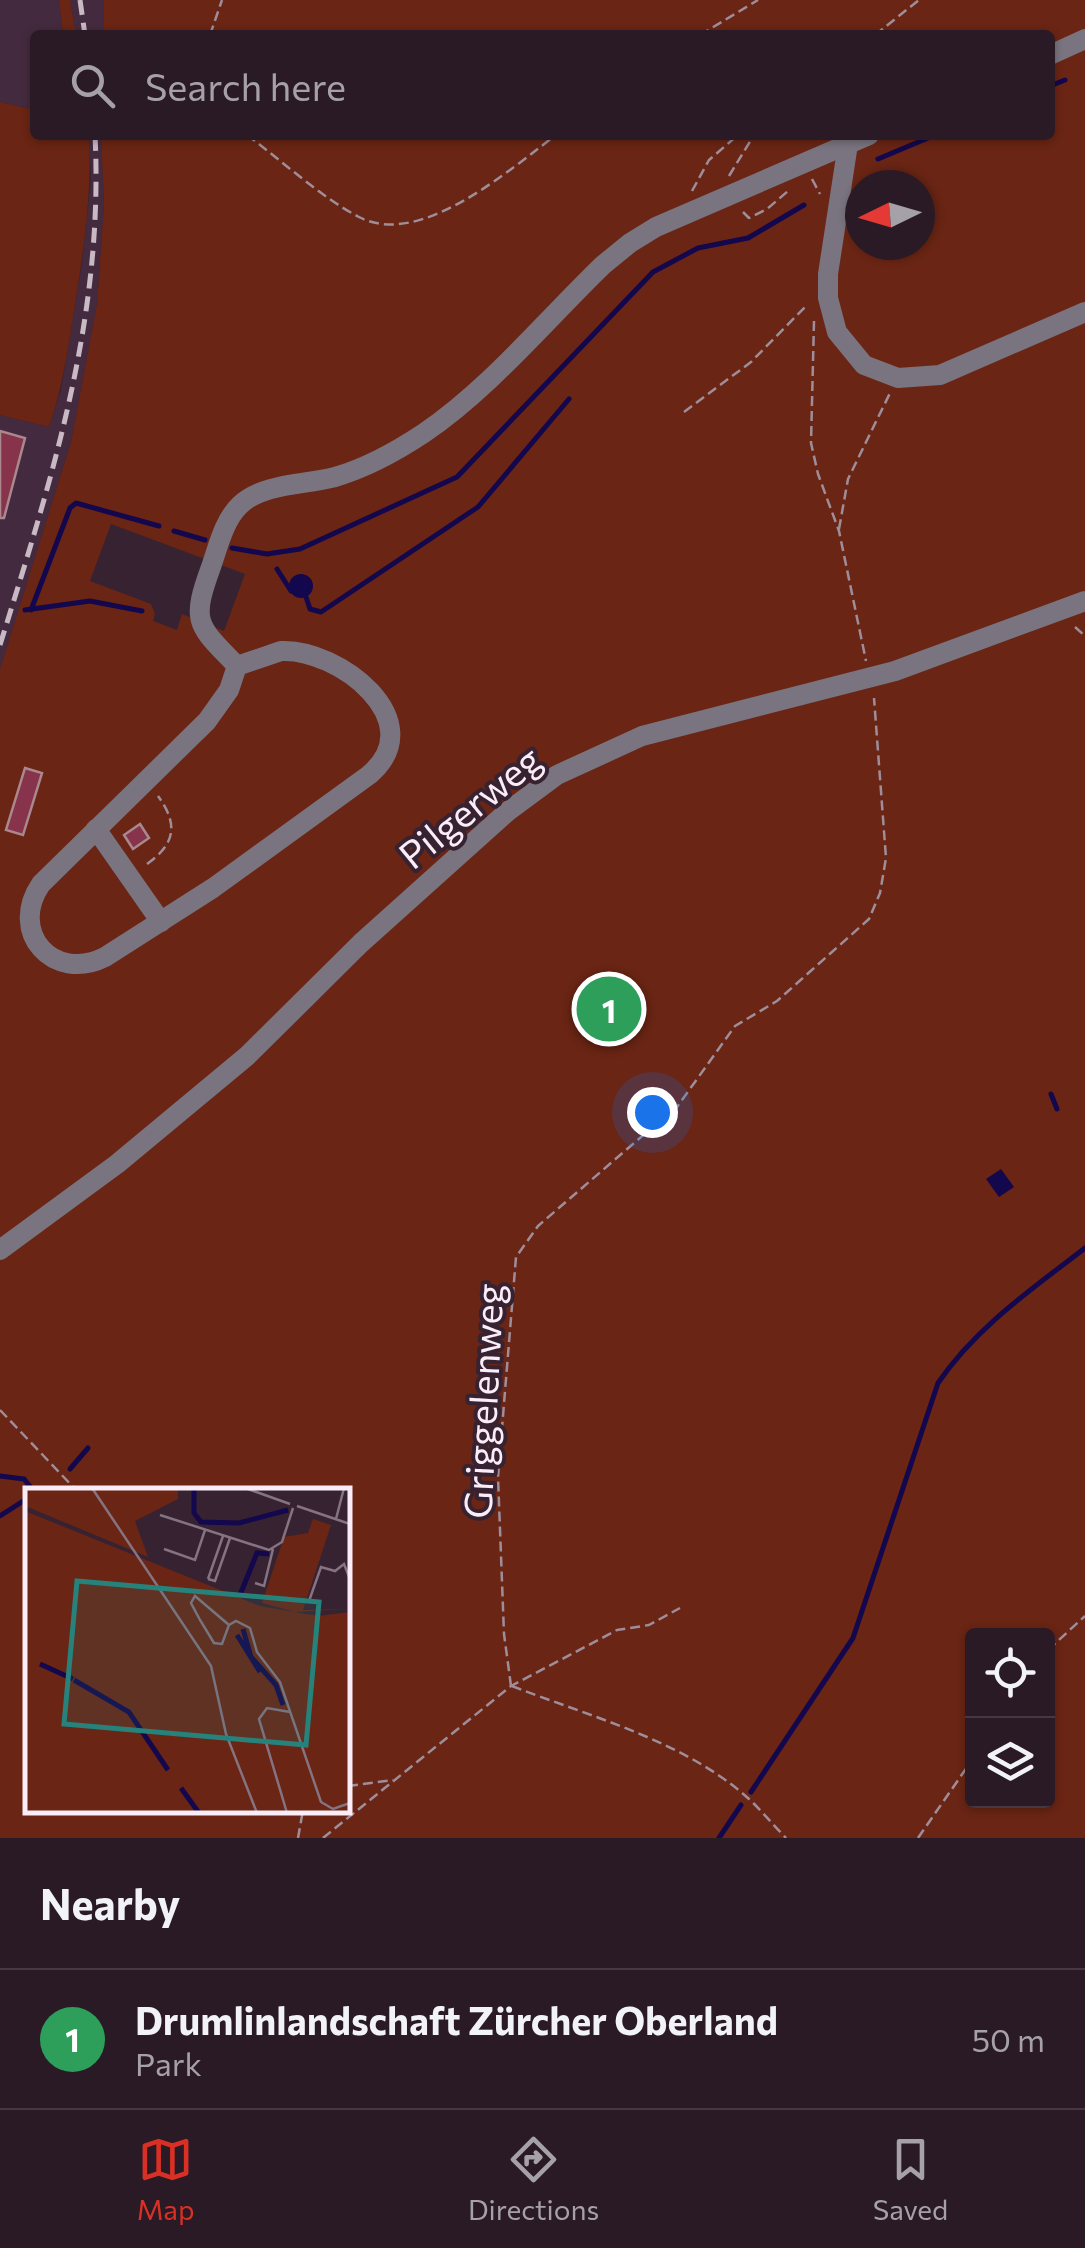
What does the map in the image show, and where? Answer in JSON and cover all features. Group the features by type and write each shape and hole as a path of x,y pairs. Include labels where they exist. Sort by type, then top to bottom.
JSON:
{"street":[{"path":"1055,53 1085,40"},
{"path":"237,666 204,630 198,608 226,528 239,506 261,493 355,470 422,435 460,404 616,253 656,228 806,168 857,140"},
{"path":"848,144 828,274 830,310 837,332 856,358 872,370 898,378 940,375 1085,312"},
{"name":"Pilgerweg","path":"0,1250 102,1176 247,1056 375,931 507,812 557,775 642,736 870,678 1085,601"},
{"path":"290,650 309,653 337,666 366,687 382,708 391,733 388,751 369,775 160,922 94,962 60,962 41,948 30,928 34,893 214,713 229,690 237,666 266,654 290,650"},
{"path":"96,829 160,922"}],"path":[{"path":"212,30 222,0"},
{"path":"708,30 758,0"},
{"path":"882,30 918,0"},
{"path":"254,140 360,218 386,226 411,224 440,212 497,178 549,140"},
{"path":"683,216 704,168 733,140"},
{"path":"731,184 730,170 751,140"},
{"path":"740,206 748,218 762,212 806,168 822,201"},
{"path":"684,412 751,362 812,299 815,343 811,443 839,531"},
{"path":"839,531 848,478 898,378"},
{"name":"Griggelenweg","path":"511,1686 505,1646 498,1477 516,1258 538,1226 648,1130 672,1114 735,1026 777,1002 869,919 880,894 886,858 877,723 839,531"},
{"path":"129,877 162,854 171,835 166,806 145,782"},
{"path":"0,1410 74,1488"},
{"path":"323,1838 511,1686 618,1630 649,1625 680,1608"},
{"path":"1055,1644 1085,1616"},
{"path":"511,1686 697,1763 749,1799 786,1838"},
{"path":"918,1838 965,1770"},
{"path":"350,1786 394,1780"},
{"path":"298,1838 302,1813"}],"shaded area":[{"path":"0,0 59,0 62,30 30,30 30,109 0,102"},
{"path":"59,0 70,0 75,30 62,30"},
{"path":"70,0 104,0 103,30 75,30"},
{"path":"104,0 1085,0 1085,1838 0,1838 0,669 71,442 97,304 104,205 101,140 1055,140 1055,30 103,30","holes":["111,524 245,574 224,631 182,614 177,630 153,621 151,604 90,581"]},
{"path":"0,102 30,109 30,140 89,140 90,156 81,262 65,367 49,427 0,415"},
{"path":"89,140 101,140 104,205 97,304 71,442 0,669 0,415 49,427 61,390 91,178"},
{"path":"301,574 313,586 301,598 289,586"},
{"path":"1001,1169 1014,1187 999,1197 986,1179"}],"building":[{"path":"0,431 25,438 4,518 0,518"},
{"path":"25,768 42,773 23,835 6,830"},
{"path":"140,824 149,838 133,849 124,835"}],"waterway":[{"path":"1055,84 1065,80"},
{"path":"878,159 923,140"},
{"path":"232,548 267,554 300,549 457,477 653,272 698,248 748,238 804,205"},
{"path":"306,597 310,609 321,612 478,507 569,399"},
{"path":"31,610 70,508 76,503 159,526"},
{"path":"174,531 205,540"},
{"path":"277,569 291,591"},
{"path":"25,610 90,601 142,611"},
{"path":"1051,1094 1057,1109"},
{"path":"751,1792 853,1638 938,1383 987,1326 1085,1248"},
{"path":"70,1469 88,1448"},
{"path":"0,1476 24,1479 31,1488"},
{"path":"0,1516 25,1500"},
{"path":"719,1838 741,1805"}],"railway":[{"path":"80,0 84,30"},
{"path":"0,645 56,457 83,331 96,202 95,140"}],"place":[{"name":"Drumlinlandschaft Zürcher Oberland","path":"609,1009"}]}
